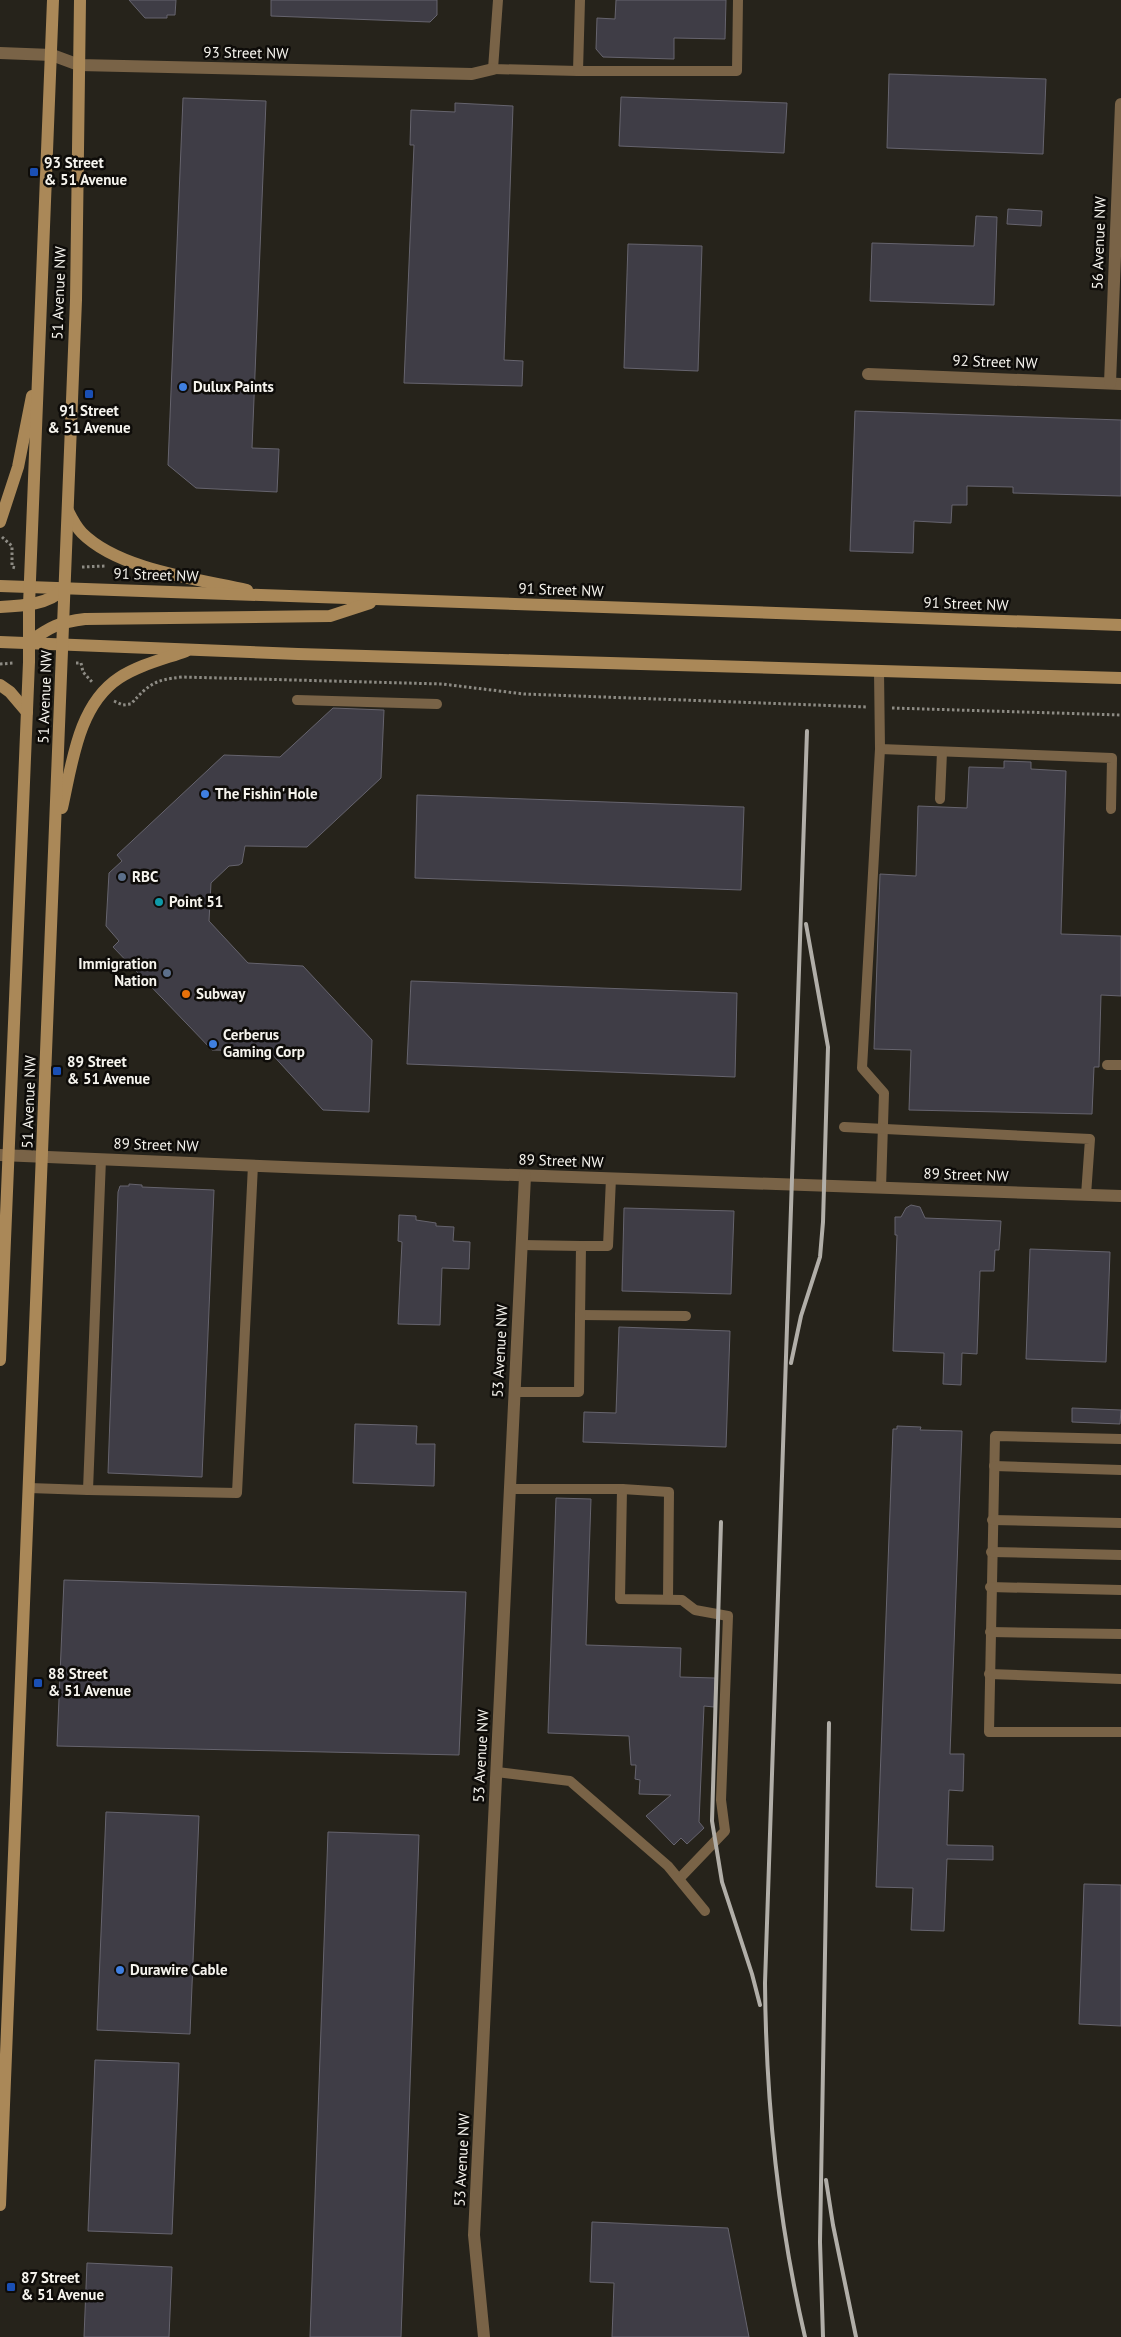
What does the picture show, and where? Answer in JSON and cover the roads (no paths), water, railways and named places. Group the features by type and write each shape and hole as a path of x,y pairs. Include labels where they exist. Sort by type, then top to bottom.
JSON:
{"main road":[{"name":"51 Avenue NW","path":"0,1360 4,1155 27,712 29,605 53,0"},
{"name":"51 Avenue NW","path":"0,2205 77,274 80,0"},
{"path":"0,522 18,467 40,359"},
{"path":"68,511 81,532 88,539 104,549 136,563 159,571 281,597"},
{"name":"91 Street NW","path":"0,586 1121,625"},
{"path":"0,607 29,605 56,597 65,588"},
{"path":"29,642 52,626 64,621 86,618 330,616 380,600"},
{"path":"0,642 1121,678"},
{"path":"55,837 76,748 86,719 94,705 103,693 120,678 138,668 193,649"},
{"path":"0,685 10,692 27,712"}],"street":[{"name":"93 Street NW","path":"0,53 52,56 79,64 472,74 493,70"},
{"name":"56 Avenue NW","path":"1115,383 1121,104"},
{"name":"92 Street NW","path":"868,374 1115,383"},
{"name":"89 Street NW","path":"4,1155 252,1166 1121,1196"},
{"name":"53 Avenue NW","path":"484,2337 474,2235 525,1176"}],"lane":[{"path":"498,0 493,70 578,71 737,71 738,0"},
{"path":"578,71 580,0"},
{"path":"879,671 881,707 880,749 862,1068 884,1093 881,1188"},
{"path":"297,700 437,704"},
{"path":"880,749 1112,758 1111,809"},
{"path":"940,800 942,752"},
{"path":"1107,1065 1121,1065"},
{"path":"844,1127 1090,1139 1086,1195"},
{"path":"88,1490 101,1159"},
{"path":"29,1488 237,1493 252,1166"},
{"path":"522,1245 608,1246 611,1178"},
{"path":"515,1392 579,1392 581,1246"},
{"path":"580,1315 686,1316"},
{"path":"1121,1438 995,1436 988,1732 1121,1732"},
{"path":"994,1466 1121,1470"},
{"path":"510,1489 669,1492 668,1599"},
{"path":"622,1490 620,1599 682,1600 695,1610 728,1616 720,1800 725,1831 678,1879"},
{"path":"992,1520 1121,1523"},
{"path":"991,1552 1121,1555"},
{"path":"990,1587 1121,1590"},
{"path":"990,1632 1121,1634"},
{"path":"989,1674 1121,1680"},
{"path":"497,1772 570,1781 668,1866 705,1911"}],"railway":[{"path":"805,2337 788,2249 775,2161 768,2072 765,1983 807,731"},
{"path":"791,1363 801,1316 820,1257 823,1222 828,1047 806,924"},
{"path":"721,1522 712,1821 722,1882 752,1974 760,2005"},
{"path":"823,2337 820,2242 829,1723"},
{"path":"826,2180 833,2225 856,2337"}],"place":[{"name":"93 Street & 51 Avenue","path":"34,172"},
{"name":"Dulux Paints","path":"183,387"},
{"name":"91 Street & 51 Avenue","path":"89,394"},
{"name":"The Fishin' Hole","path":"205,794"},
{"name":"RBC","path":"122,877"},
{"name":"Point 51","path":"159,902"},
{"name":"Immigration Nation","path":"167,973"},
{"name":"Subway","path":"186,994"},
{"name":"Cerberus Gaming Corp","path":"213,1044"},
{"name":"89 Street & 51 Avenue","path":"57,1071"},
{"name":"88 Street & 51 Avenue","path":"38,1683"},
{"name":"Durawire Cable","path":"120,1970"},
{"name":"87 Street & 51 Avenue","path":"11,2287"}]}
